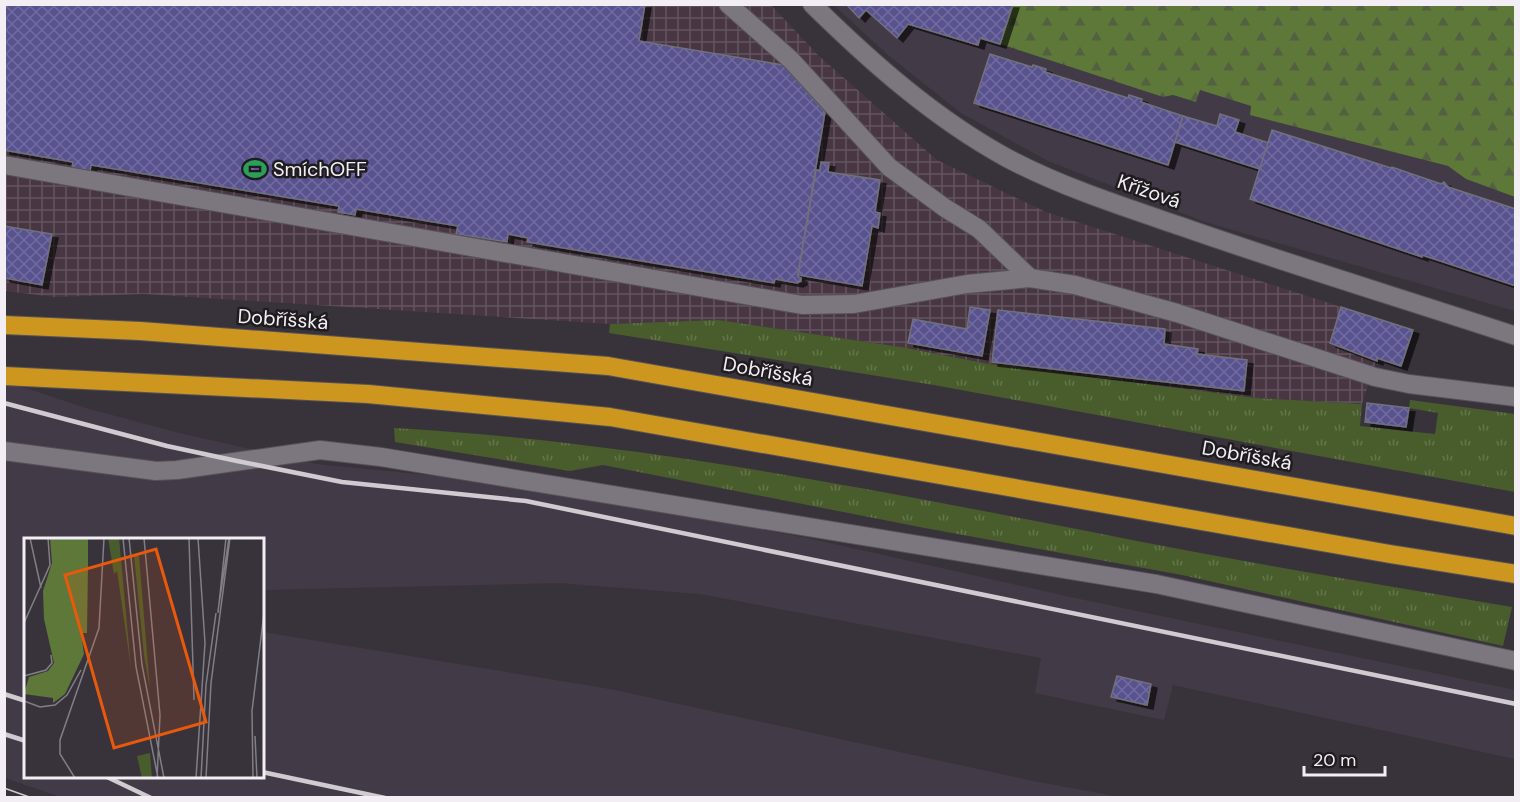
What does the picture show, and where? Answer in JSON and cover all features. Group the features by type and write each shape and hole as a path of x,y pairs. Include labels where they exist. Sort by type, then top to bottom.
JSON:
{"highway":[{"name":"Dobříšská","path":"4,325 141,331 608,366 1515,526"},
{"path":"4,376 368,394 610,417 1515,574"}],"street":[{"path":"728,4 791,60 889,167 958,217 980,229 1030,278"},
{"name":"Křížová","path":"812,4 861,52 911,93 973,137 1043,176 1254,252 1515,336"},
{"path":"4,165 802,305 854,304 967,284 1030,278 1075,285 1177,313 1375,377 1409,384 1515,397"},
{"path":"4,451 156,471 320,450 381,457 1156,584 1515,661"}],"shaded area":[{"path":"770,4 818,55 937,160 1046,212 1413,330 1401,366 1376,361 1362,404 1256,398 989,364 901,347 718,320 610,324 144,294 55,297 5,291 5,5"},
{"path":"834,5 1013,5 1000,44 1163,97 1173,95 1196,102 1200,90 1251,106 1250,114 1448,166 1466,179 1515,197 1515,311 1205,222 1048,161 961,113 888,55"},
{"path":"4,381 86,408 179,433 316,464 508,483 807,538 1075,598 1515,690 1515,759 1173,685 1164,720 1035,693 1041,658 700,594 559,583 264,590 264,538 24,538 24,778 264,778 264,632 610,689 1033,781 1120,797 61,797 5,778"}],"green space":[{"path":"1013,5 1515,5 1515,197 1466,179 1448,166 1250,115 1251,106 1200,90 1196,102 1173,95 1163,97 1000,44"},
{"path":"718,320 901,347 989,364 1256,398 1362,404 1360,426 1435,434 1438,413 1409,408 1410,400 1515,414 1515,492 934,385 609,333 610,324"},
{"path":"394,428 582,445 770,472 1234,559 1512,607 1503,646 1182,575 603,465 570,471 395,442"}],"building":[{"path":"4,4 645,4 639,41 783,65 825,112 798,275 801,281 797,283 775,279 774,283 527,242 528,238 508,234 507,242 456,234 458,226 356,209 355,215 338,212 339,206 91,165 90,171 72,168 73,162 4,150"},
{"path":"846,4 1013,4 1000,44 980,38 978,45 908,24 897,38 866,10 859,18"},
{"path":"990,54 1046,69 1045,72 1128,98 1129,95 1142,99 1141,102 1183,116 1168,165 974,103"},
{"path":"1220,114 1239,120 1235,132 1269,143 1260,169 1175,142 1183,116 1217,126"},
{"path":"1272,130 1441,184 1444,182 1448,187 1516,209 1516,286 1250,199"},
{"path":"821,162 829,163 828,172 880,180 875,212 880,213 878,228 872,226 862,286 798,275 816,170 820,170"},
{"path":"4,226 52,234 42,285 4,278"},
{"path":"970,307 990,310 982,356 908,343 913,319 967,329"},
{"path":"1341,307 1413,330 1401,366 1377,358 1377,361 1330,343"},
{"path":"998,310 1165,329 1164,344 1198,349 1197,354 1247,360 1244,391 992,362"},
{"path":"1367,403 1409,408 1406,427 1365,422"},
{"path":"1117,676 1151,684 1147,705 1111,697"}],"tram line":[{"path":"4,788 32,798"}],"railway":[{"path":"4,403 167,446 342,482 526,501 1516,704"},
{"path":"4,694 24,700"},
{"path":"4,734 24,740"},
{"path":"264,772 385,798"},
{"path":"109,778 151,798"}],"place":[{"name":"SmíchOFF","path":"255,169"}]}
